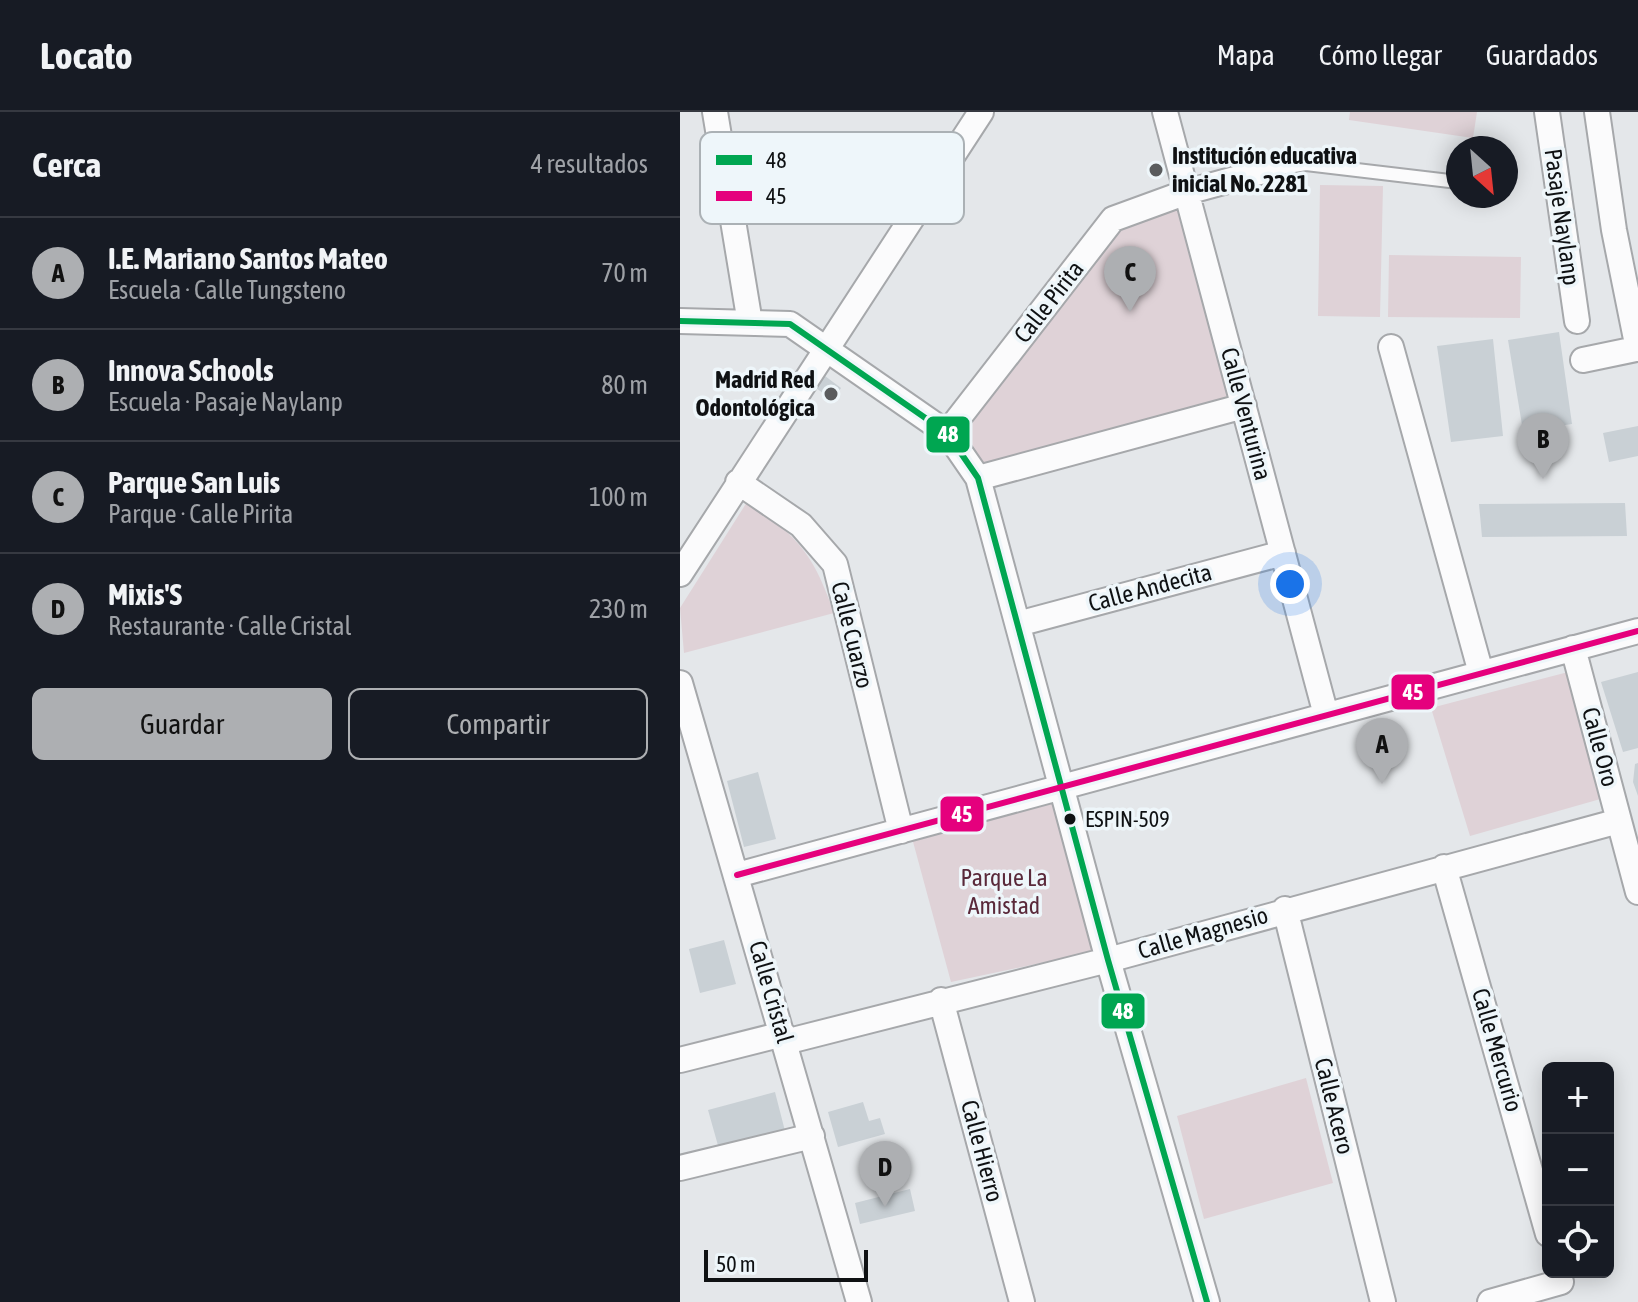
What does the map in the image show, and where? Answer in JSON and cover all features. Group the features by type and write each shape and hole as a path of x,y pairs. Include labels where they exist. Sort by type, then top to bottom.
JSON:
{"street":[{"path":"715,112 718,132"},
{"path":"964,138 981,112"},
{"name":"Calle Venturina","path":"1165,112 1326,715"},
{"name":"Pasaje Naylanp","path":"1547,112 1577,321"},
{"path":"1583,360 1637,349 1626,228 1597,112"},
{"name":"Calle Pirita","path":"947,433 1113,219 1187,192 1264,171"},
{"path":"732,224 750,323"},
{"path":"680,574 907,224"},
{"path":"680,321 790,324 947,433 978,478 1108,960 1207,1302"},
{"path":"1391,347 1481,673"},
{"path":"978,478 1244,406"},
{"name":"Calle Cuarzo","path":"738,482 801,525 835,564 901,831"},
{"name":"Calle Andecita","path":"1018,624 1283,553"},
{"path":"737,875 1638,631"},
{"name":"Calle Oro","path":"1573,648 1638,892"},
{"name":"Calle Cristal","path":"680,683 859,1302"},
{"name":"Calle Magnesio","path":"680,1060 1108,960 1285,909 1619,821"},
{"name":"Calle Mercurio","path":"1444,867 1542,1213"},
{"name":"Calle Acero","path":"1285,909 1383,1302"},
{"name":"Calle Hierro","path":"941,1000 1022,1302"},
{"path":"680,1168 812,1136"},
{"path":"1490,1302 1562,1285"}],"lane":[{"path":"1264,171 1306,164 1446,181"}],"green space":[{"path":"1350,112 1477,112 1473,136 1349,120"},
{"path":"1320,185 1383,186 1380,317 1318,316"},
{"path":"1187,192 1244,406 978,478 947,433 1113,219"},
{"path":"1389,255 1521,257 1520,318 1388,317"},
{"path":"747,502 780,526 802,548 819,576 834,613 684,653 680,608"},
{"path":"1572,671 1611,796 1470,836 1431,708"},
{"name":"Parque La Amistad","path":"1059,798 1098,951 951,982 912,838"},
{"path":"1306,1078 1333,1183 1204,1219 1177,1116"}],"building":[{"path":"1559,332 1572,424 1523,431 1508,340"},
{"path":"1493,339 1503,436 1451,442 1437,346"},
{"name":"Madrid Red Odontológica","path":"825,376 841,388 833,400 813,386"},
{"path":"1638,426 1638,456 1609,462 1603,433"},
{"path":"1625,503 1627,536 1482,537 1479,504"},
{"path":"1638,672 1638,748 1623,752 1601,682"},
{"path":"1638,763 1638,796 1633,782 1635,764"},
{"path":"758,772 776,839 744,847 727,781"},
{"path":"724,940 736,984 700,993 689,949"},
{"path":"775,1092 785,1131 719,1149 708,1110"},
{"path":"863,1102 869,1121 880,1118 885,1134 838,1147 828,1112"},
{"path":"910,1189 915,1211 860,1224 855,1203"}],"transit line":[{"name":"48","path":"680,321 790,324 947,433 978,478 1108,960 1207,1302"},
{"name":"45","path":"737,875 1638,631"}],"place":[{"name":"Institución educativa inicial No. 2281","path":"1156,170"},
{"name":"Parque San Luis","path":"1130,312"},
{"name":"Madrid Red Odontológica","path":"831,394"},
{"name":"Innova Schools","path":"1543,479"},
{"name":"I.E. Mariano Santos Mateo","path":"1382,784"},
{"name":"ESPIN-509","path":"1070,819"},
{"name":"Mixis'S","path":"885,1207"}]}
